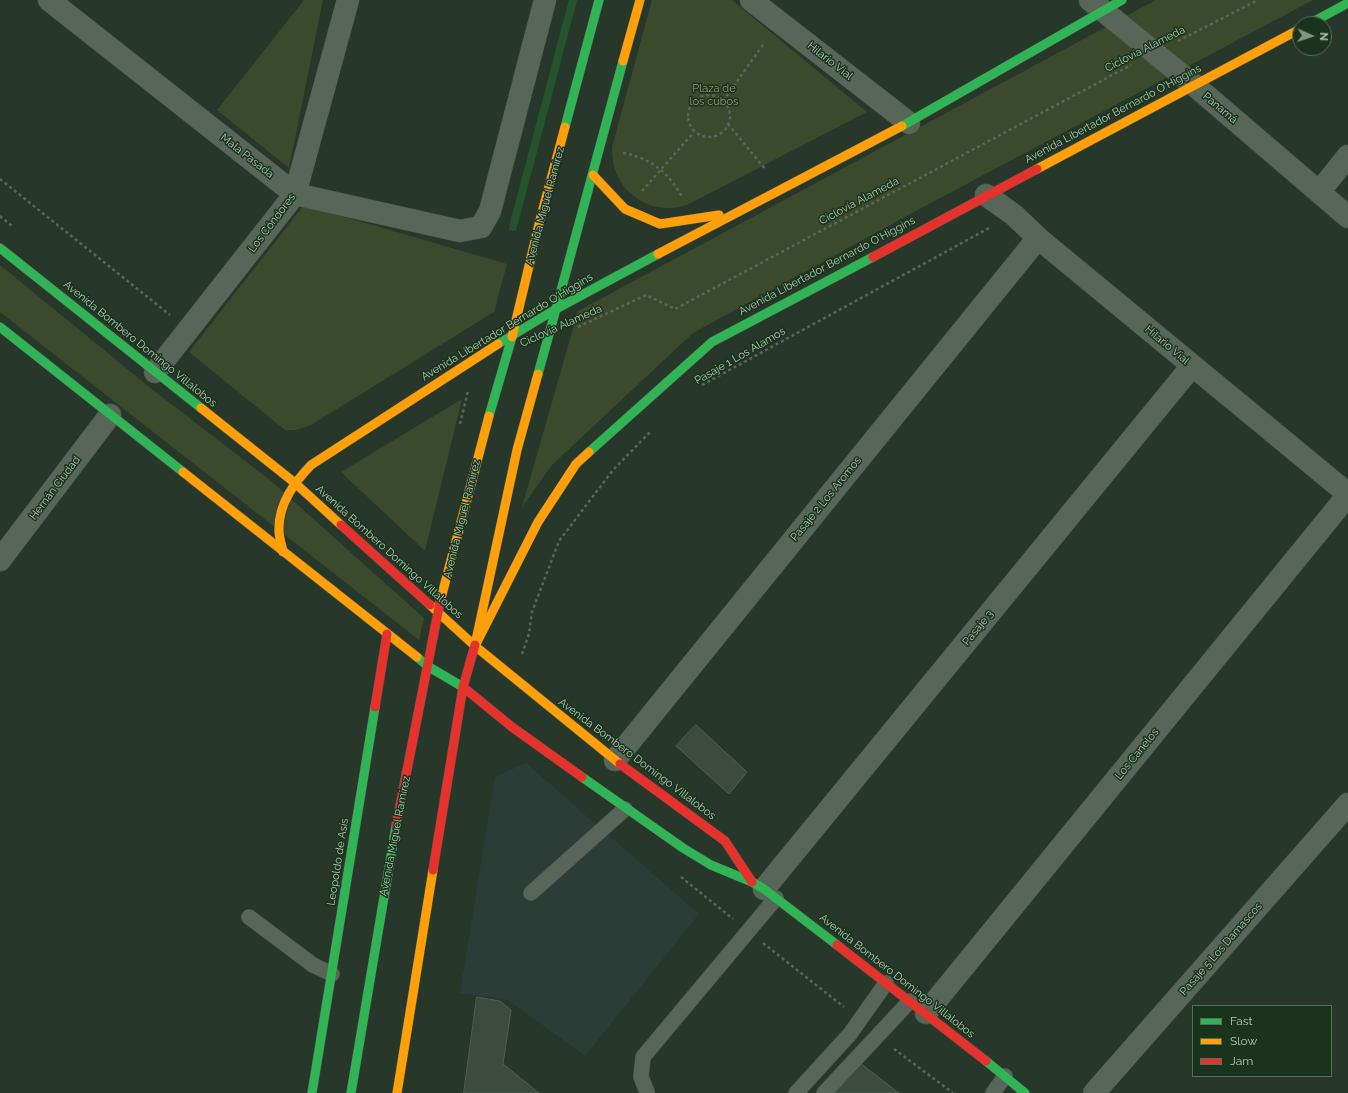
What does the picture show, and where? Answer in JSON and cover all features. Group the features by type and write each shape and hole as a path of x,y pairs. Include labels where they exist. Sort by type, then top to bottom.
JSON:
{"main road":[{"name":"Avenida Miguel Ramírez","path":"351,1093 391,850 429,667 438,612 476,461 512,337 599,0"},
{"path":"397,1093 463,687 475,646 517,450 546,339 556,309 640,0"},
{"name":"Avenida Libertador Bernardo O'Higgins","path":"283,552 279,531 281,514 295,483 311,465 480,355 556,309 736,212 909,123 1096,5 1122,0"},
{"path":"1324,16 1348,3"},
{"name":"Avenida Libertador Bernardo O'Higgins","path":"475,646 538,522 576,464 712,342 1292,33"},
{"path":"593,175 625,209 660,224 736,212"},
{"name":"Avenida Bombero Domingo Villalobos","path":"0,248 295,483 404,583 509,675 615,760 725,841 764,890"},
{"name":"Avenida Bombero Domingo Villalobos","path":"0,327 387,634 409,649 429,667 463,687 512,727 625,809 711,865 764,890 918,1007 1025,1093"},
{"name":"Leopoldo de Asís","path":"312,1093 387,634"}],"street":[{"name":"Mala Pasada","path":"49,0 295,194 460,231 481,227 490,211 545,0"},
{"name":"Los Cóndores","path":"155,372 295,194 348,0"},
{"name":"Hilario Vial","path":"751,0 909,123"},
{"name":"Panamá","path":"1096,5 1194,85 1348,217"},
{"path":"1319,192 1348,156"},
{"name":"Hilario Vial","path":"986,195 1014,215 1038,238 1348,494"},
{"name":"Pasaje 2 Los Aromos","path":"615,760 1038,238"},
{"name":"Pasaje 3","path":"764,890 1192,366"},
{"name":"Hernán Ciudad","path":"0,560 110,415"},
{"name":"Los Canelos","path":"918,1007 1348,494"},
{"name":"Pasaje 5 Los Damascos","path":"1094,1093 1348,804"}],"lane":[{"path":"531,893 625,809"},
{"path":"647,1092 641,1077 643,1057 747,931 764,890"},
{"path":"250,917 313,965 332,974"},
{"path":"796,1093 850,1034 886,983"},
{"path":"824,1093 876,1035 918,1007"},
{"path":"993,1093 1005,1076"}],"path":[{"name":"Ciclovía Alameda","path":"546,339 606,315 646,295 675,309 1153,53 1258,0"},
{"path":"723,101 780,22"},
{"path":"708,96 716,97 723,101 728,108 728,124 721,133 709,137 701,136 694,132 690,125 688,117 689,109 693,102 700,98 708,96"},
{"path":"728,124 781,189"},
{"path":"625,209 694,132"},
{"path":"599,152 633,154 661,169 676,186 692,219"},
{"path":"0,179 189,330"},
{"name":"Pasaje 1 Los Alamos","path":"700,387 717,376 1014,215"},
{"path":"509,675 524,651 529,634 532,612 559,541 612,470 656,427"},
{"path":"679,876 860,1019"},
{"path":"876,1035 953,1093"}],"shaded area":[{"path":"526,763 699,914 585,1056 508,1000 460,993 495,777"}],"green space":[{"path":"304,0 323,0 289,168 217,110"},
{"name":"Plaza de los cubos","path":"652,0 732,0 867,112 687,205 672,208 658,207 645,203 624,187 617,175 613,162 612,147"},
{"path":"1156,0 1313,0 912,213 693,333 552,465 522,507 578,311"},
{"path":"304,205 507,264 494,312 311,425 296,430 285,430 189,352"},
{"path":"0,265 153,390 270,480 424,618 419,640 0,312"},
{"path":"462,399 425,551 341,472"}],"building":[{"path":"696,725 747,772 729,794 676,746"},
{"path":"477,997 500,1001 511,1010 503,1064 539,1093 464,1093"},
{"path":"856,1060 899,1093 829,1093"}],"waterway":[{"path":"513,227 573,0"}],"traffic: fast":[{"path":"565,127 599,0"},
{"path":"902,126 1122,0"},
{"path":"1324,16 1348,3"},
{"path":"556,309 623,61"},
{"path":"0,248 201,408"},
{"path":"498,344 556,309 658,254"},
{"path":"589,452 712,342 873,257"},
{"path":"538,374 556,309"},
{"path":"0,327 183,472"},
{"path":"489,416 512,337"},
{"path":"417,657 429,667 463,687"},
{"path":"312,1093 375,707"},
{"path":"582,777 683,848 711,865 752,882 764,889 837,945"},
{"path":"351,1093 396,826"},
{"path":"986,1061 1025,1093"}],"traffic: slow":[{"path":"623,61 640,0"},
{"path":"1037,169 1292,33"},
{"path":"658,254 902,126"},
{"path":"512,337 540,220 565,127"},
{"path":"593,175 625,209 660,224 719,215"},
{"path":"283,552 279,536 279,521 281,512 293,487 311,465 498,344"},
{"path":"475,645 517,450 538,374"},
{"path":"201,408 295,483 341,525"},
{"path":"440,602 489,416"},
{"path":"475,646 538,522 576,464 589,452"},
{"path":"183,472 417,657"},
{"path":"430,605 475,646"},
{"path":"475,646 620,764"},
{"path":"397,1093 433,870"}],"traffic: jam":[{"path":"873,257 1037,169"},
{"path":"341,525 430,605"},
{"path":"396,826 440,602"},
{"path":"375,707 387,634"},
{"path":"433,870 463,687 475,645"},
{"path":"463,687 512,727 582,777"},
{"path":"620,764 725,841 752,882"},
{"path":"837,945 986,1061"}]}
